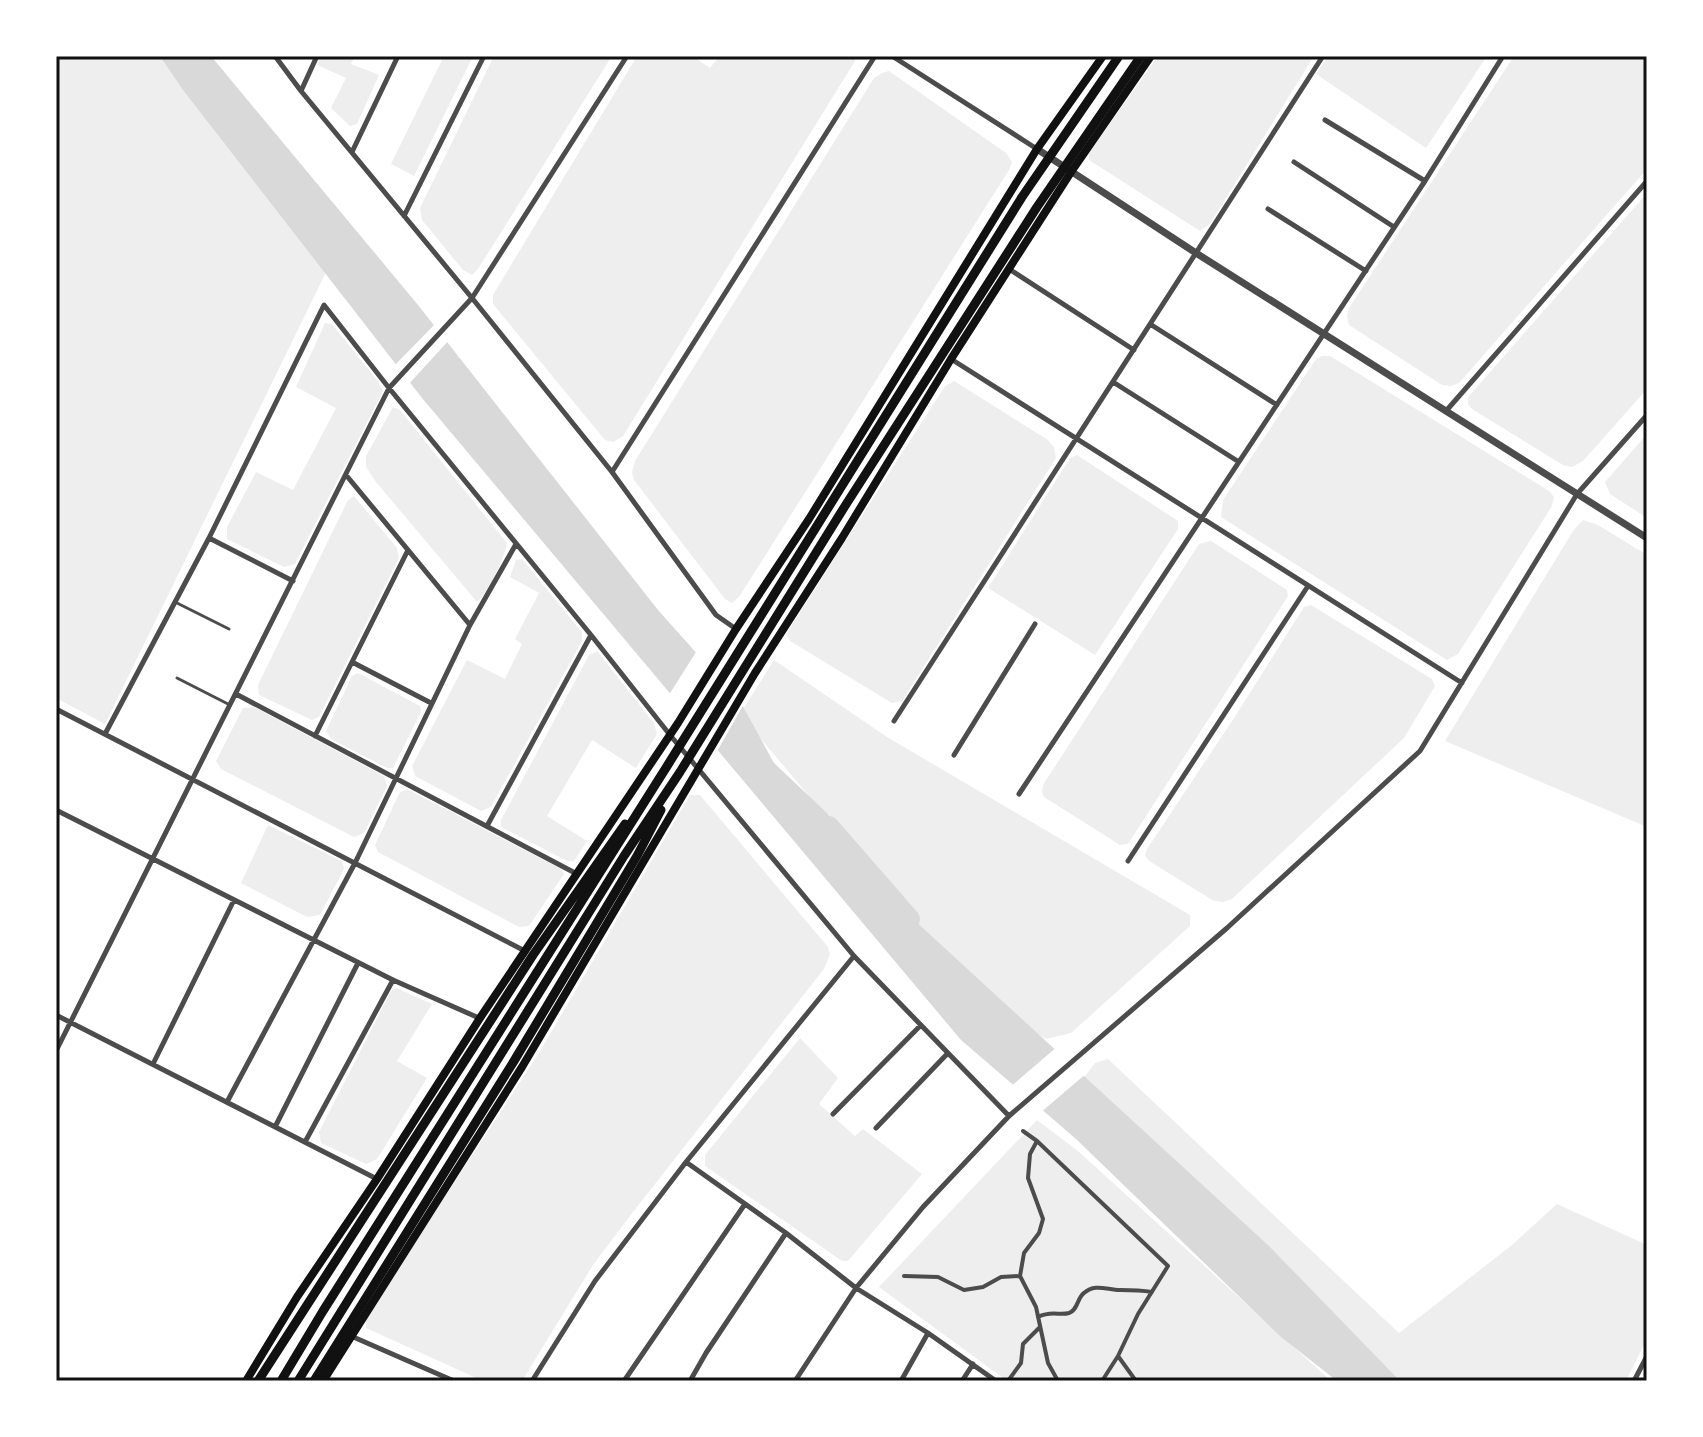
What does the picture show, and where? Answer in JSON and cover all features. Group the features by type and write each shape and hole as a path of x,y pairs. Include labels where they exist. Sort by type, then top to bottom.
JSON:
{"highway":[{"path":"281,1381 1022,197 1119,56"},
{"path":"298,1381 845,506 1020,233 1141,56"},
{"path":"258,1381 533,955 669,763"},
{"path":"314,1381 596,925 637,856 680,772"}],"main road":[{"path":"246,1381 297,1297 480,1018 683,716 809,519 1037,149 1103,56"},
{"path":"323,1381 522,1067 755,673 951,359 1071,172 1151,56"}],"street":[{"path":"275,56 612,472 716,615 736,629"},
{"path":"301,91 317,56"},
{"path":"352,152 398,56"},
{"path":"404,216 484,56"},
{"path":"56,1051 389,388 472,298 627,56"},
{"path":"612,472 875,56"},
{"path":"892,56 1196,253 1647,538"},
{"path":"894,721 1323,56"},
{"path":"1019,794 1366,271 1503,56"},
{"path":"1325,120 1425,181"},
{"path":"1294,162 1394,227"},
{"path":"1446,411 1647,181"},
{"path":"1268,209 1366,271"},
{"path":"1009,269 1134,350"},
{"path":"105,734 209,538 324,305 670,735 854,956 1009,1116"},
{"path":"1150,324 1277,405"},
{"path":"951,359 1462,683"},
{"path":"1113,382 1239,462"},
{"path":"795,1381 856,1288 923,1207 1009,1116 1227,928 1420,751 1577,494 1647,415"},
{"path":"346,475 470,625"},
{"path":"209,538 293,581"},
{"path":"227,1102 355,863 470,625 516,544"},
{"path":"315,736 408,550"},
{"path":"1128,861 1308,586"},
{"path":"954,755 1035,624"},
{"path":"487,826 591,635"},
{"path":"352,662 431,703"},
{"path":"236,694 578,874"},
{"path":"56,709 526,951"},
{"path":"57,813 153,858 393,980 480,1018"},
{"path":"152,1064 234,900"},
{"path":"532,1381 595,1281 686,1162 854,956"},
{"path":"275,1127 358,963"},
{"path":"305,1142 393,980"},
{"path":"56,1015 377,1179"},
{"path":"833,1114 921,1025"},
{"path":"876,1128 948,1053"},
{"path":"1023,1131 1168,1266 1102,1381"},
{"path":"1037,1141 1030,1154 1028,1178 1043,1219 1039,1233 1024,1253 1020,1276 1036,1307 1048,1363 1058,1381"},
{"path":"686,1162 786,1233 856,1288 996,1381"},
{"path":"624,1381 745,1204"},
{"path":"690,1381 786,1233"},
{"path":"904,1276 938,1277 964,1290 983,1287 1001,1277 1020,1276"},
{"path":"1038,1317 1048,1313 1069,1313 1084,1293 1095,1287 1152,1292"},
{"path":"1008,1381 1021,1363 1023,1344 1040,1327"},
{"path":"901,1381 928,1333"},
{"path":"351,1336 454,1381"},
{"path":"1118,1356 1136,1381"},
{"path":"1634,1381 1647,1356"},
{"path":"962,1381 973,1364"}],"lane":[{"path":"175,602 229,629"},
{"path":"177,678 230,705"}],"shaded area":[{"path":"56,56 172,56 331,262 105,724 56,698"},
{"path":"160,56 211,56 418,305 658,610 741,703 774,763 827,813 863,873 1269,1246 1400,1381 1337,1381 1281,1337 1076,1139 961,1040 422,398 183,90"},
{"path":"321,56 355,56 351,64 379,75 357,124 350,126 331,108 346,78 317,65"},
{"path":"444,56 473,56 414,176 391,164"},
{"path":"494,56 612,56 472,275 463,270 422,220 420,208"},
{"path":"637,56 692,56 710,68 719,56 855,56 855,61 623,436 613,442 605,440 493,304 493,295"},
{"path":"1158,56 1314,56 1210,224 1200,231 1089,160 1089,153"},
{"path":"1328,56 1487,56 1426,148 1316,74"},
{"path":"1514,56 1647,56 1647,169 1459,383 1442,385 1349,325 1347,316 1349,308"},
{"path":"889,71 1006,153 1012,162 739,597 732,603 725,599 634,480 632,472 635,461 874,78"},
{"path":"1647,193 1647,389 1583,461 1572,467 1563,465 1472,409 1468,397"},
{"path":"325,323 332,324 383,391 295,564 284,567 227,539 227,527 256,472 293,490 336,408 296,387"},
{"path":"1330,356 1549,491 1554,497 1552,506 1458,654 1447,660 1221,517 1223,500 1316,359"},
{"path":"954,381 1048,440 1054,447 1056,458 902,701 892,703 790,641 786,634 945,386"},
{"path":"393,407 400,410 507,543 495,574 477,602 366,467 366,456"},
{"path":"1647,434 1647,518 1610,494 1605,482"},
{"path":"1077,455 1178,521 1178,529 1095,655 988,588 1070,458"},
{"path":"354,496 397,548 399,558 319,717 312,720 259,695 258,685 348,500"},
{"path":"1583,520 1598,525 1647,555 1647,827 1445,741 1573,531"},
{"path":"1211,541 1287,590 1288,596 1128,844 1120,845 1044,797 1043,785 1199,544"},
{"path":"522,559 582,632 582,641 491,807 481,811 415,776 412,766 467,660 505,679 522,644 515,639 539,593 510,577 516,560"},
{"path":"1311,605 1432,679 1435,686 1404,738 1232,899 1214,901 1149,861 1145,855 1304,607"},
{"path":"597,651 654,723 657,734 636,768 592,740 547,816 587,841 574,861 567,861 501,827 501,820 589,655"},
{"path":"774,660 887,737 1190,915 1190,926 1071,1033 1046,1039 1018,1023 971,989 740,714"},
{"path":"358,673 420,706 421,712 393,768 387,768 331,739 326,731 352,676"},
{"path":"254,707 384,776 387,786 364,833 354,837 221,769 216,761 243,708"},
{"path":"407,789 561,869 564,874 529,926 519,927 378,852 375,845 400,792"},
{"path":"690,795 700,795 828,947 830,954 824,969 593,1265 522,1381 483,1381 366,1328 366,1317 539,1053"},
{"path":"268,825 342,861 344,869 320,915 307,917 241,883"},
{"path":"397,988 432,1004 397,1061 427,1078 377,1159 366,1164 321,1143 319,1132 391,991"},
{"path":"800,1038 838,1078 819,1104 855,1136 863,1129 922,1174 848,1261 842,1261 705,1166 705,1155"},
{"path":"1108,1059 1399,1333 1512,1245 1557,1204 1647,1245 1647,1339 1626,1381 1399,1381 1281,1280 1082,1080 1095,1063"},
{"path":"1037,1120 1078,1151 1331,1381 1007,1381 879,1287"}],"pier":[{"path":"437,322 450,339 407,386 393,367"},
{"path":"698,649 745,702 715,755 667,698"},
{"path":"1058,1046 1087,1073 1040,1113 1010,1087"}],"waterway":[{"path":"829,826 910,919"}]}
